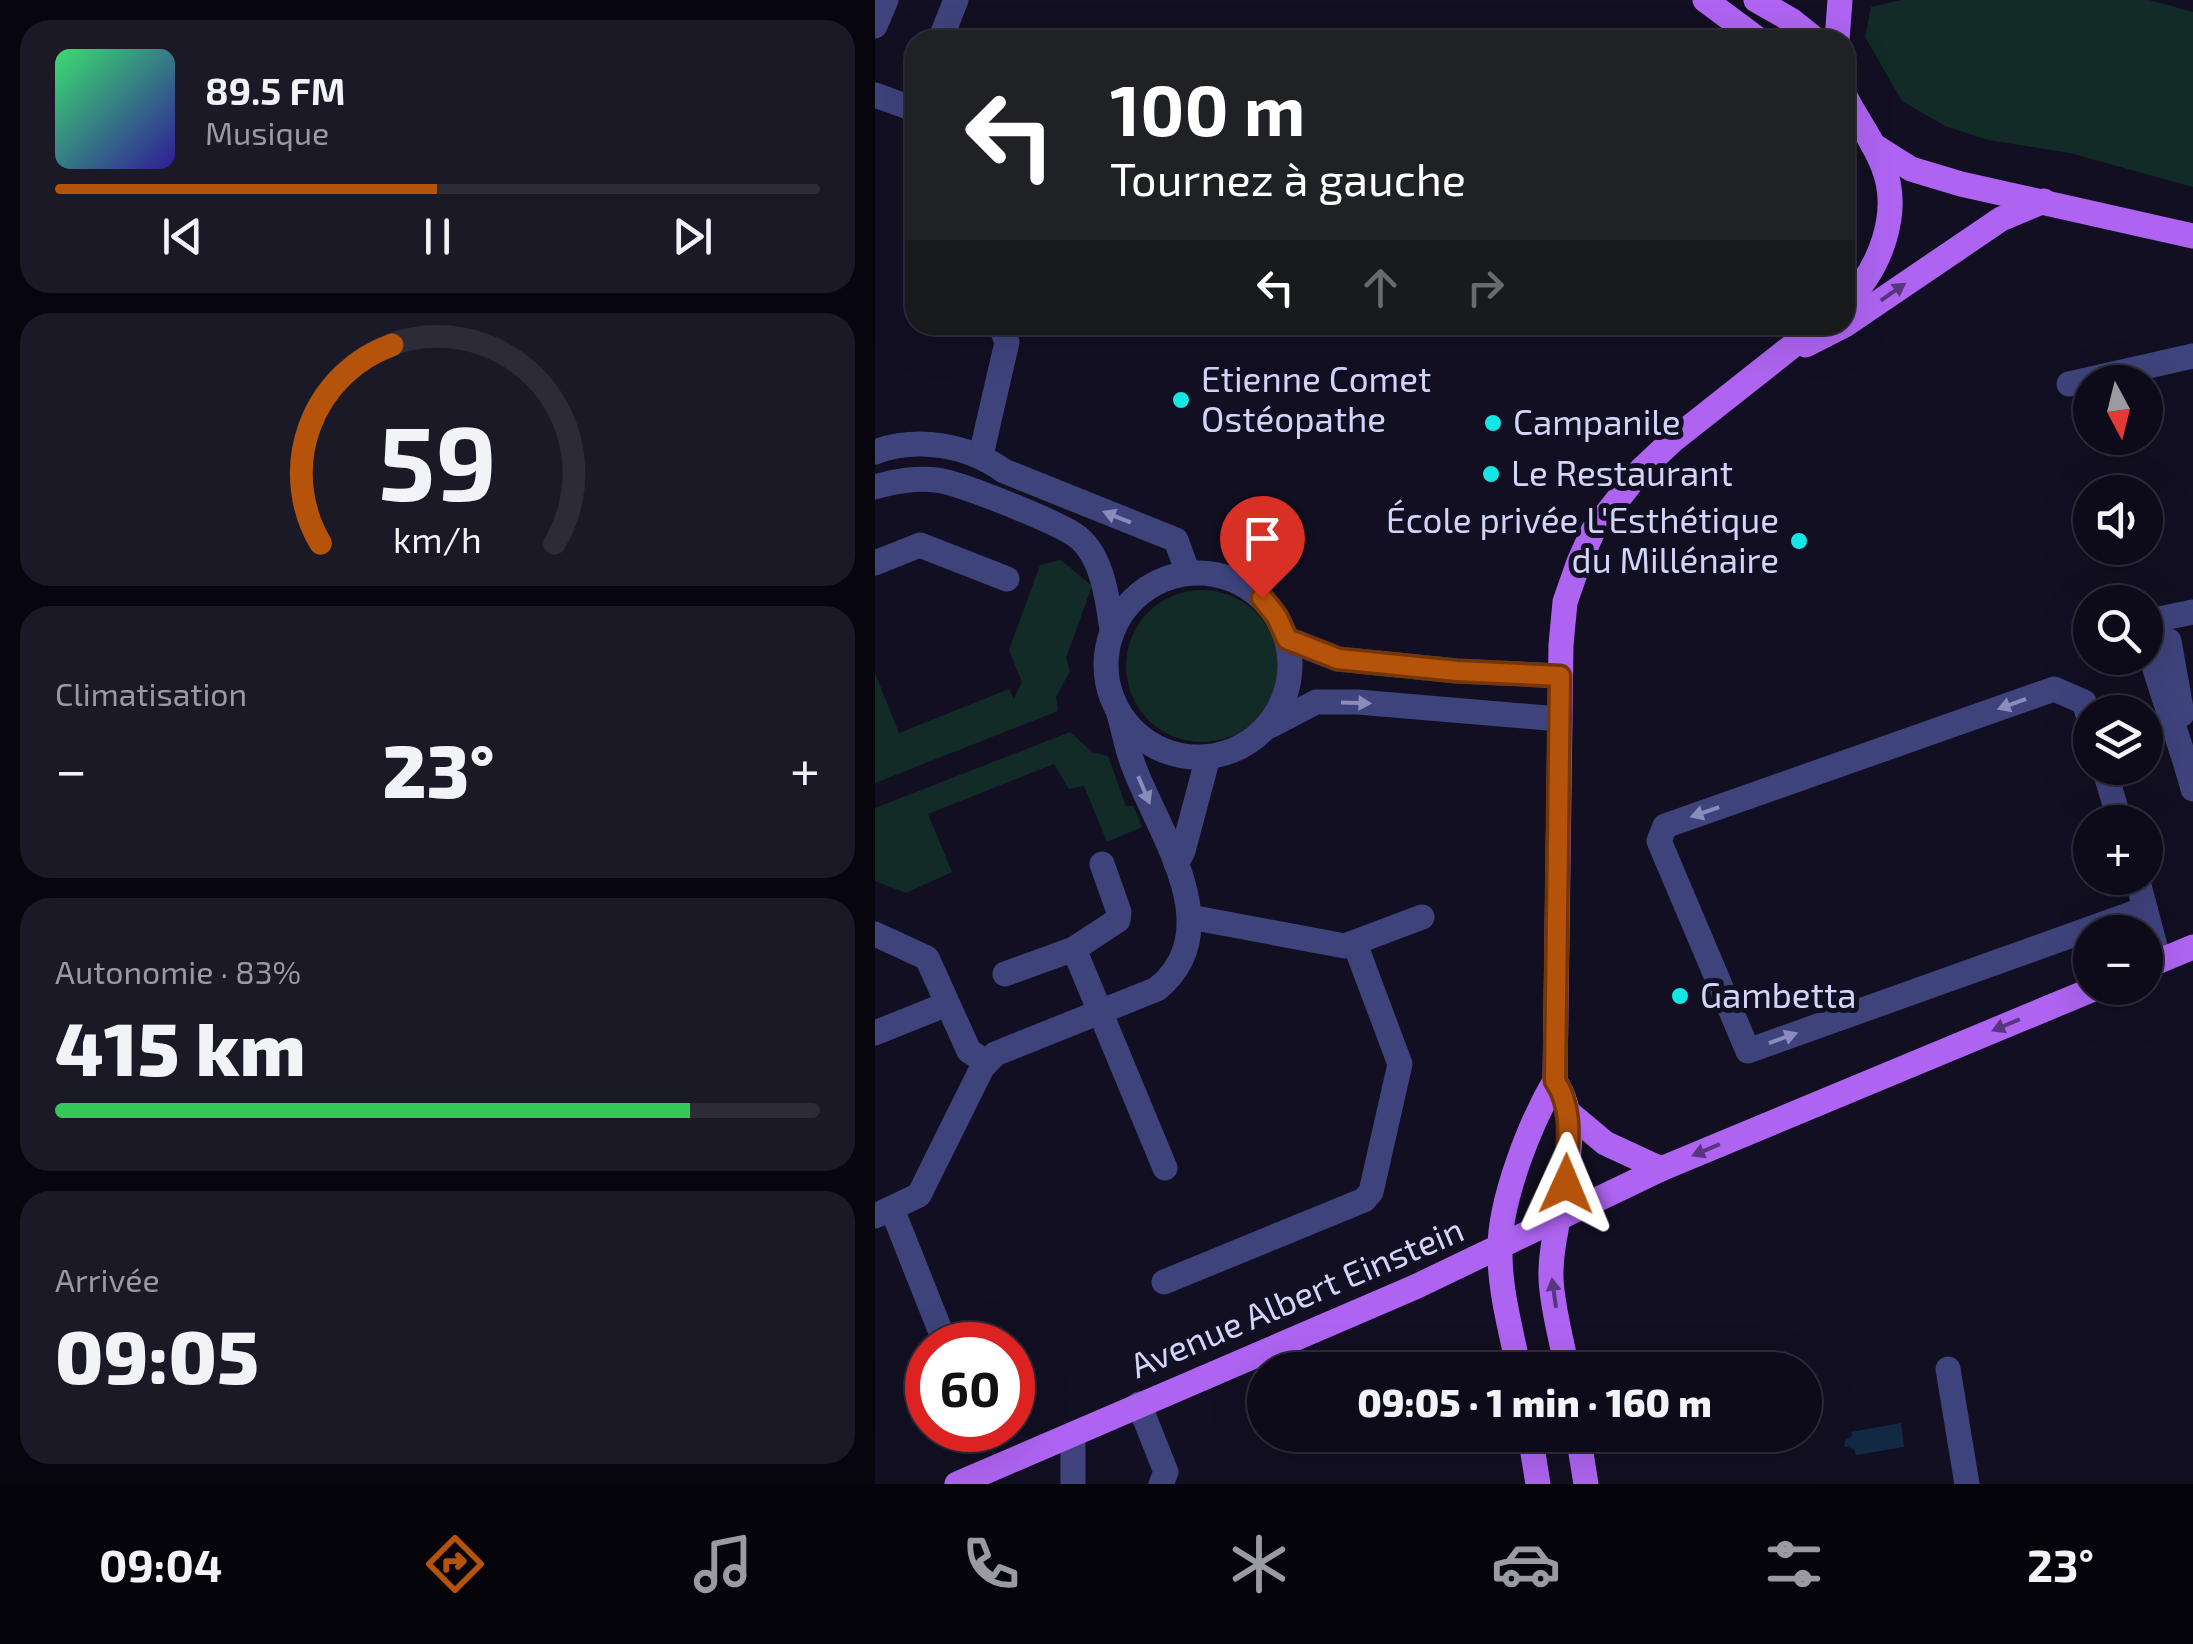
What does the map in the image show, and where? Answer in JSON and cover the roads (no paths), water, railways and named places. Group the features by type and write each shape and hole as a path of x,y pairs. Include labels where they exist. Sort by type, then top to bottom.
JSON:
{"main road":[{"path":"1705,0 1746,30"},
{"path":"1755,0 1804,30"},
{"path":"1838,30 1840,0"},
{"path":"1855,114 1889,185 1887,229 1877,260 1855,289"},
{"path":"1873,146 1911,169 1961,184 2193,236"},
{"path":"1855,319 2001,219 2044,201"},
{"path":"1779,359 1793,335"},
{"path":"1515,1352 1504,1298 1500,1248 1507,1196 1542,1103 1555,1081 1559,719 1565,602 1593,530 1617,496 1671,441 1807,335"},
{"path":"1779,359 1827,335"},
{"path":"2163,959 2193,947"},
{"name":"Avenue Albert Einstein","path":"957,1484 1500,1248 1661,1169 2073,998"},
{"path":"1555,1081 1565,1096 1567,1112 1566,1184 1551,1280 1564,1352"},
{"path":"1567,1112 1605,1144 1661,1169"},
{"path":"1533,1452 1538,1484"},
{"path":"1580,1452 1586,1484"}],"lane":[{"path":"875,26 886,0"},
{"path":"944,30 957,0"},
{"path":"875,95 905,106"},
{"path":"981,455 1007,342 1004,335"},
{"path":"2069,384 2193,356"},
{"path":"875,452 890,446 952,446 981,455 1004,471 1175,540 1187,573"},
{"path":"995,499 1004,471"},
{"path":"875,487 892,482 937,480 995,499 1080,538 1105,580 1112,630"},
{"path":"875,563 921,546 1007,580"},
{"path":"935,1322 883,1212 919,1195 987,1062 995,1054 1157,990 1183,956 1189,899 1133,765 1108,688 1105,658 1112,630 1124,608 1163,579 1187,573 1216,574 1243,584 1262,598 1287,639 1291,671 1283,702 1265,728"},
{"path":"2163,618 2193,612"},
{"path":"1287,639 1338,659 1560,676"},
{"path":"2157,675 2193,788"},
{"path":"2073,697 2055,689 1665,826 1659,841 1748,1051 2145,908"},
{"path":"1119,714 1136,734 1158,748 1182,756 1209,757 1239,748 1265,728 1316,702 1559,719"},
{"path":"1176,864 1209,757"},
{"path":"1005,974 1074,949 1118,920 1119,912 1102,864"},
{"path":"2142,895 2146,915"},
{"path":"1190,916 1345,946 1423,917"},
{"path":"875,934 927,958 969,1051 987,1062"},
{"path":"1163,1282 1364,1200 1371,1192 1400,1064 1355,944"},
{"path":"1074,949 1165,1168"},
{"path":"875,1033 947,1004"},
{"path":"1948,1369 1967,1484"},
{"path":"1139,1404 1166,1472 1161,1484"},
{"path":"1073,1434 1073,1484"}],"water":[{"path":"1901,1423 1904,1447 1856,1455 1854,1449 1844,1446 1851,1432"}],"place":[{"name":"Etienne Comet Ostéopathe","path":"1181,400"},
{"name":"Campanile","path":"1493,423"},
{"name":"Le Restaurant","path":"1491,474"},
{"name":"École privée L'Esthétique du Millénaire","path":"1799,541"},
{"name":"Gambetta","path":"1680,996"}]}
